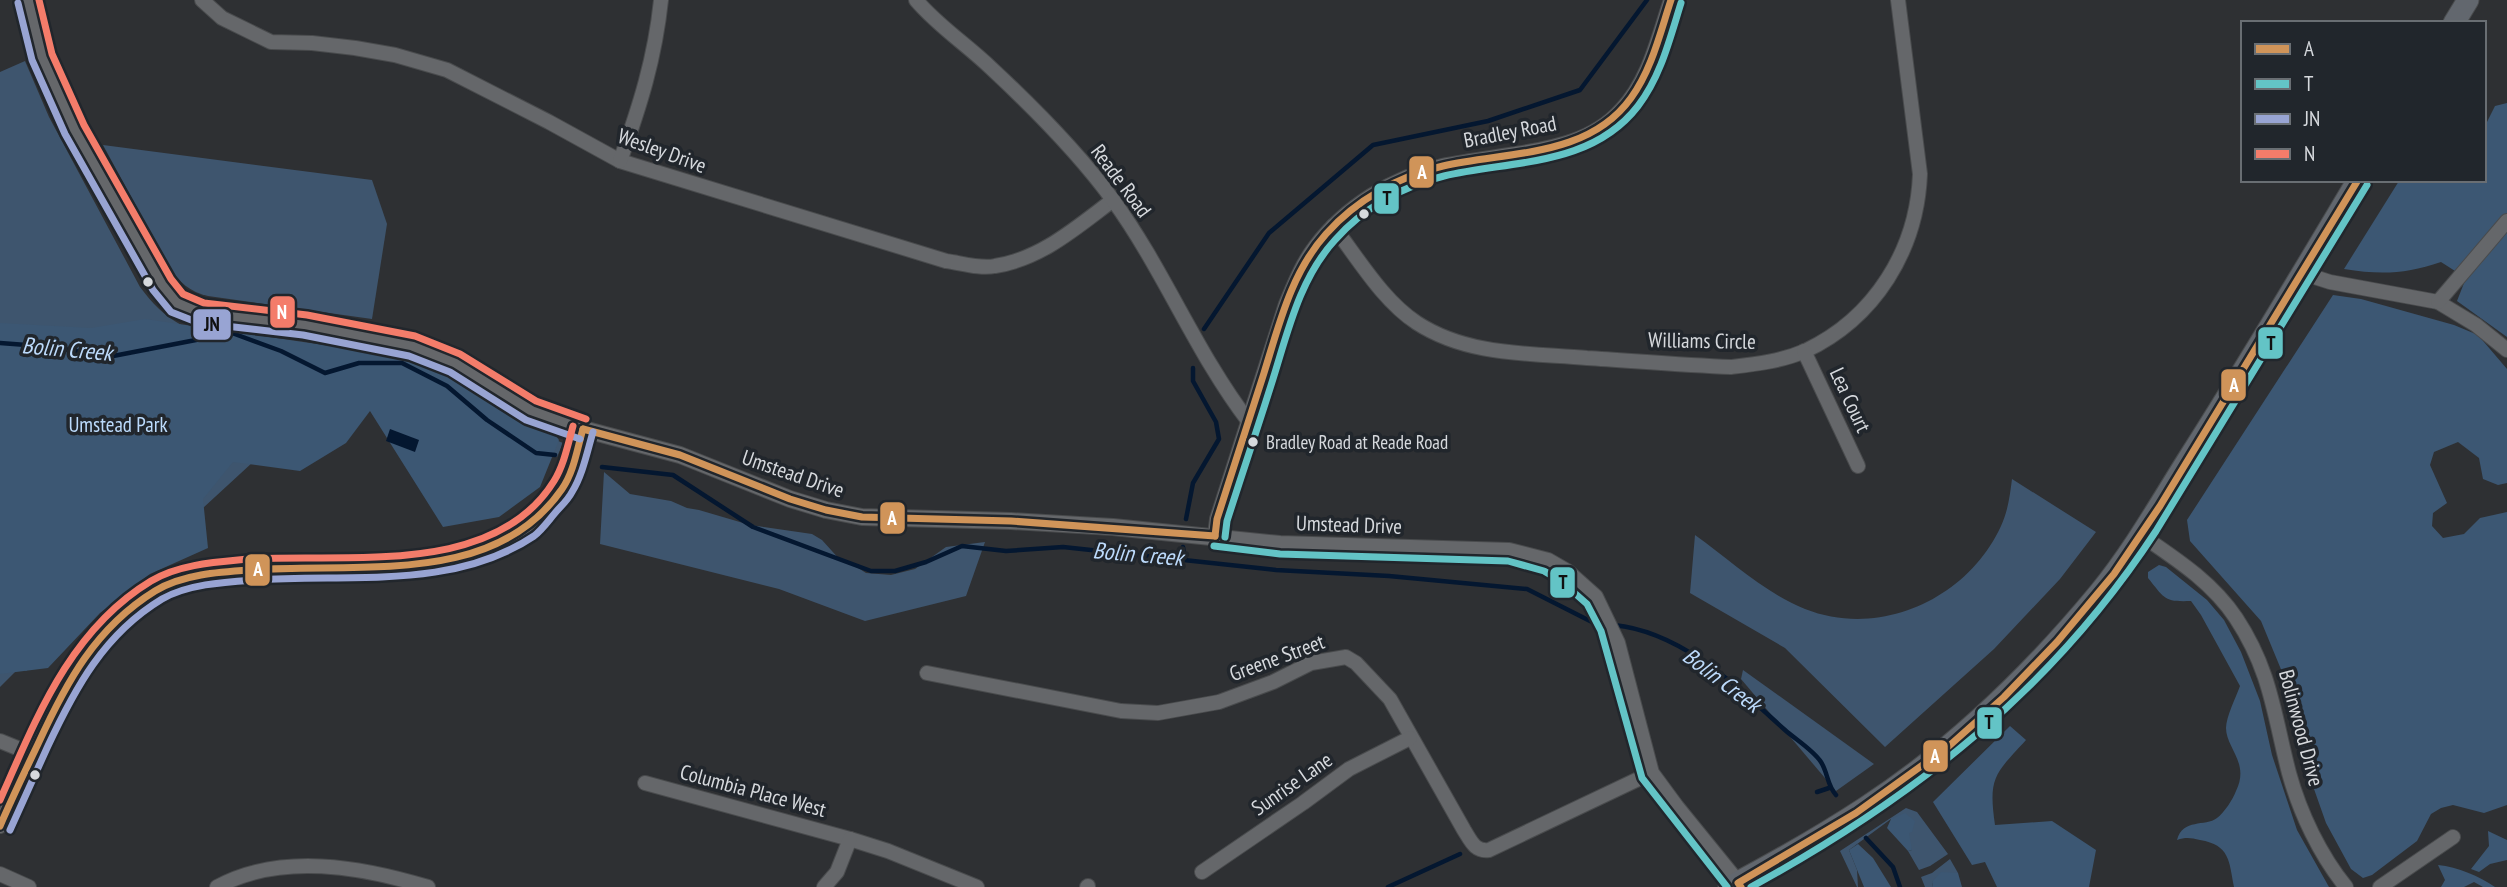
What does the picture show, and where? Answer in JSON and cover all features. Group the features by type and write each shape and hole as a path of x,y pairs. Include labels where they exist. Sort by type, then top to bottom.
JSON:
{"main road":[{"path":"2455,21 2468,0"},
{"path":"1736,886 1868,806 1949,746 2004,696 2057,642 2100,592 2141,534 2357,182"}],"street":[{"name":"Umstead Drive","path":"28,0 42,57 57,93 141,249 162,285 177,303 201,313 305,325 412,346 455,363 501,395 531,411 583,429 680,455 790,499 862,517 1024,521 1280,544 1509,551 1548,561 1567,572 1595,597 1617,643 1651,772 1736,886"},
{"name":"Wesley Drive","path":"202,0 222,18 271,42 355,48 395,55 447,70 620,161 946,261 993,267 1031,256 1064,237 1113,200"},
{"path":"620,161 643,96 656,43 661,0"},
{"name":"Reade Road","path":"916,0 989,66 1067,144 1113,200 1149,255 1217,376 1249,422"},
{"name":"Bradley Road","path":"1214,536 1217,519 1295,282 1314,247 1333,226 1386,187 1414,175 1442,166 1553,148 1596,130 1619,113 1634,95 1646,73 1671,0"},
{"name":"Williams Circle","path":"1333,226 1396,305 1415,322 1454,342 1479,349 1731,367 1763,363 1804,351 1852,321 1869,304 1897,264 1914,221 1919,199 1919,164 1898,0"},
{"path":"2438,302 2507,221"},
{"path":"2302,274 2330,282 2438,302 2507,350"},
{"name":"Lea Court","path":"1804,351 1858,466"},
{"path":"0,825 66,681 89,646 125,612 172,582 224,570 441,563 479,554 527,527 553,501 571,470 583,429"},
{"name":"Bolinwood Drive","path":"2141,534 2205,582 2236,617 2250,641 2263,667 2274,702 2289,774 2297,797 2333,871 2346,887"},
{"name":"Greene Street","path":"927,673 1121,711 1158,713 1219,702 1273,682 1311,663 1346,657 1356,663 1390,699 1464,830 1476,848 1482,851 1651,772"},
{"name":"Sunrise Lane","path":"1202,872 1349,769 1410,738"},
{"path":"0,741 33,754"},
{"name":"Columbia Place West","path":"645,783 888,851 977,887"},
{"path":"2380,887 2453,838"},
{"path":"824,887 837,872 849,839"},
{"path":"217,887 236,877 303,866 347,868 400,878 428,887"},
{"path":"0,874 29,887"}],"green space":[{"name":"Umstead Park","path":"25,61 49,117 140,287 170,318 183,326 503,418 563,443 557,457 514,447 342,380 26,671 20,667 0,687 0,72"},
{"path":"2507,103 2507,337 2457,301 2466,278 2441,262 2393,272 2344,269 2398,182 2486,182 2486,124 2495,106"},
{"path":"103,145 372,180 387,224 372,319 208,296 190,289 169,267"},
{"path":"2333,295 2361,299 2454,325 2478,335 2507,369 2507,483 2498,485 2483,479 2479,458 2458,442 2434,452 2430,465 2447,503 2433,513 2432,526 2443,538 2464,534 2480,518 2507,512 2507,805 2484,813 2453,805 2441,808 2431,814 2417,841 2372,875 2363,878 2351,869 2326,823 2302,755 2299,713 2261,621 2190,541 2187,520"},
{"name":"Umstead Park","path":"145,319 406,357 447,374 499,408 553,432 559,440 540,487 499,517 443,527 370,411 346,443 300,471 233,462 203,499 208,548 150,574 100,613 48,668 0,674 0,323 91,328"},
{"path":"604,472 630,494 671,501 750,525 812,534 822,540 841,561 866,573 891,575 915,569 946,547 985,542 966,596 865,621 779,589 600,544"},
{"path":"2012,479 2096,532 2060,579 1994,649 1885,747 1785,648 1690,593 1695,535 1762,585 1805,609 1834,617 1863,619 1892,615 1919,606 1945,592 1967,574 1986,551 2001,526"},
{"path":"2159,565 2166,567 2207,600 2224,620 2241,652 2260,701 2272,755 2297,830 2329,887 2234,887 2229,862 2223,850 2210,842 2188,838 2177,840 2180,833 2189,826 2217,818 2236,791 2240,781 2239,764 2227,735 2226,723 2240,686 2191,601 2166,598 2148,578 2148,572"},
{"path":"1743,670 1874,764 1836,791 1741,679"},
{"path":"2010,726 2026,740 1996,777 1993,796 1995,825 2052,821 2096,850 2089,887 1997,887 1985,862 1972,865 1933,802"},
{"path":"1906,808 1917,812 1948,854 1919,870 1908,851 1912,850 1891,819 1849,850 1857,870 1857,887 1840,851"},
{"path":"1905,813 1915,821 1912,832 1909,833 1912,850 1908,851 1887,828 1891,819"},
{"path":"2488,831 2507,840 2507,860 2490,864 2479,872 2471,869 2489,846"},
{"path":"1858,844 1873,858 1891,887 1864,887 1849,850"},
{"path":"1950,859 1958,873 1932,882 1933,887 1925,887 1921,877 1932,873"},
{"path":"2438,865 2468,873 2495,887 2483,887 2474,882 2464,887 2441,887 2445,880"},
{"path":"1941,872 1958,873 1962,887 1933,887 1932,882"}],"shaded area":[{"path":"390,429 419,440 415,452 386,441"}],"waterway":[{"path":"1204,329 1269,233 1373,145 1488,121 1580,90 1647,0"},
{"name":"Bolin Creek","path":"0,343 53,347 108,357 232,333 281,351 325,373 359,363 402,363 447,386 487,420 536,453 555,455"},
{"path":"1186,519 1193,483 1219,439 1216,422 1193,381 1193,368"},
{"name":"Bolin Creek","path":"602,467 673,475 753,527 871,571 895,571 926,562 962,546 1006,551 1063,547 1276,570 1389,576 1527,589 1592,622 1602,623"},
{"path":"1183,547 1185,559"},
{"name":"Bolin Creek","path":"1614,625 1663,638 1727,679 1818,758 1836,795"},
{"path":"1817,792 1829,788"},
{"name":"Bolin Creek","path":"1866,838 1893,867 1900,887"},
{"path":"1388,887 1460,854"}],"transit line":[{"name":"N","path":"39,0 52,54 84,125 171,279 183,294 204,303 307,315 415,336 460,354 536,401 586,419"},
{"name":"A","path":"1215,536 1217,519 1281,318 1304,265 1326,234 1365,200 1410,176 1443,166 1545,149 1593,132 1613,118 1638,87 1655,50 1671,0"},
{"name":"JN","path":"18,3 32,60 65,134 153,290 171,312 199,323 303,335 409,356 450,372 526,420 580,439"},
{"name":"T","path":"1225,537 1227,521 1296,306 1313,271 1335,240 1371,208 1399,192 1444,176 1523,163 1574,151 1619,126 1638,106 1653,82 1681,3"},
{"name":"A","path":"1741,887 1738,883 1856,813 1949,746 2004,697 2057,642 2114,574 2160,506 2357,182"},
{"name":"T","path":"1751,887 1811,853 1924,777 2026,690 2072,641 2116,588 2156,531 2367,185"},
{"name":"N","path":"0,800 43,707 77,650 98,624 123,601 151,581 186,567 224,561 372,557 457,547 495,533 528,512 554,481 573,426"},
{"name":"A","path":"583,429 680,455 790,499 862,517 1011,521 1215,536"},
{"name":"A","path":"0,826 49,721 84,658 115,622 155,591 190,577 227,572 420,564 461,556 500,542 533,521 562,489 572,468 583,429"},
{"name":"JN","path":"10,830 58,726 93,664 124,629 162,599 195,587 231,582 290,578 363,578 434,572 469,565 502,553 537,534 568,498 582,470 593,432"},
{"name":"T","path":"1214,546 1280,554 1508,561 1544,571 1561,581 1587,604 1601,631 1642,778 1727,887"}],"place":[{"name":"Bradley Road at Reade Road","path":"1253,442"}]}
